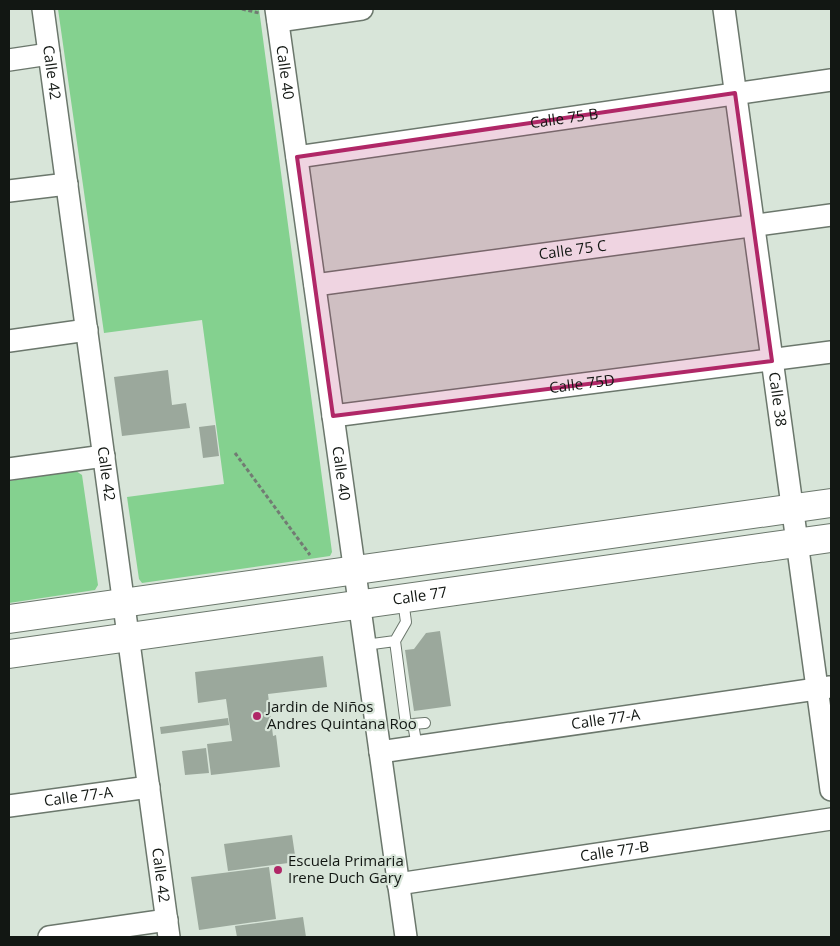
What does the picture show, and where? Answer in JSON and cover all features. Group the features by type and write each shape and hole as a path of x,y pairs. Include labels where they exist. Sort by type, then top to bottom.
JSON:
{"street":[{"name":"Calle 42","path":"43,9 168,929"},
{"path":"272,14 362,9"},
{"name":"Calle 38","path":"724,9 797,542 824,688 831,790"},
{"name":"Calle 40","path":"272,14 297,157 406,937"},
{"path":"9,60 49,54"},
{"name":"Calle 75 B","path":"297,157 831,80"},
{"path":"9,191 67,184"},
{"name":"Calle 75 C","path":"315,285 831,215"},
{"path":"9,341 87,330"},
{"name":"Calle 75D","path":"333,416 831,352"},
{"path":"9,469 104,456"},
{"path":"9,620 831,503"},
{"name":"Calle 77","path":"9,654 831,538"},
{"name":"Calle 77-A","path":"380,752 824,688"},
{"name":"Calle 77-A","path":"9,806 149,787"},
{"name":"Calle 77-B","path":"398,884 831,819"},
{"path":"49,937 168,929"}],"lane":[{"path":"402,599 406,622 395,641 406,725 425,722"},
{"path":"365,645 395,641"},
{"path":"413,724 417,747"}],"path":[{"path":"242,9 272,14"},
{"path":"235,453 310,555"}],"highlighted area":[{"path":"735,93 772,361 333,416 297,157"}],"green space":[{"path":"58,9 259,9 332,552 330,556 142,583 139,579 127,497 224,484 202,320 104,333"},
{"path":"76,471 82,475 98,585 95,590 9,603 9,481"}],"building":[{"path":"168,370 172,405 186,403 190,428 122,436 114,377"},
{"path":"215,425 219,456 203,458 199,427"},
{"path":"440,631 451,706 414,711 405,650 414,649 426,633"},
{"path":"323,656 327,687 268,694 273,736 276,735 280,767 211,775 207,744 232,741 226,699 198,703 195,672"},
{"path":"228,718 229,725 161,734 160,727"},
{"path":"206,748 209,773 185,775 182,751"},
{"path":"292,835 296,862 228,871 224,844"},
{"path":"269,867 276,919 199,930 191,877"},
{"path":"303,917 306,937 237,937 235,926"}],"place":[{"name":"Jardin de Niños Andres Quintana Roo","path":"257,716"},
{"name":"Escuela Primaria Irene Duch Gary","path":"278,870"}]}
